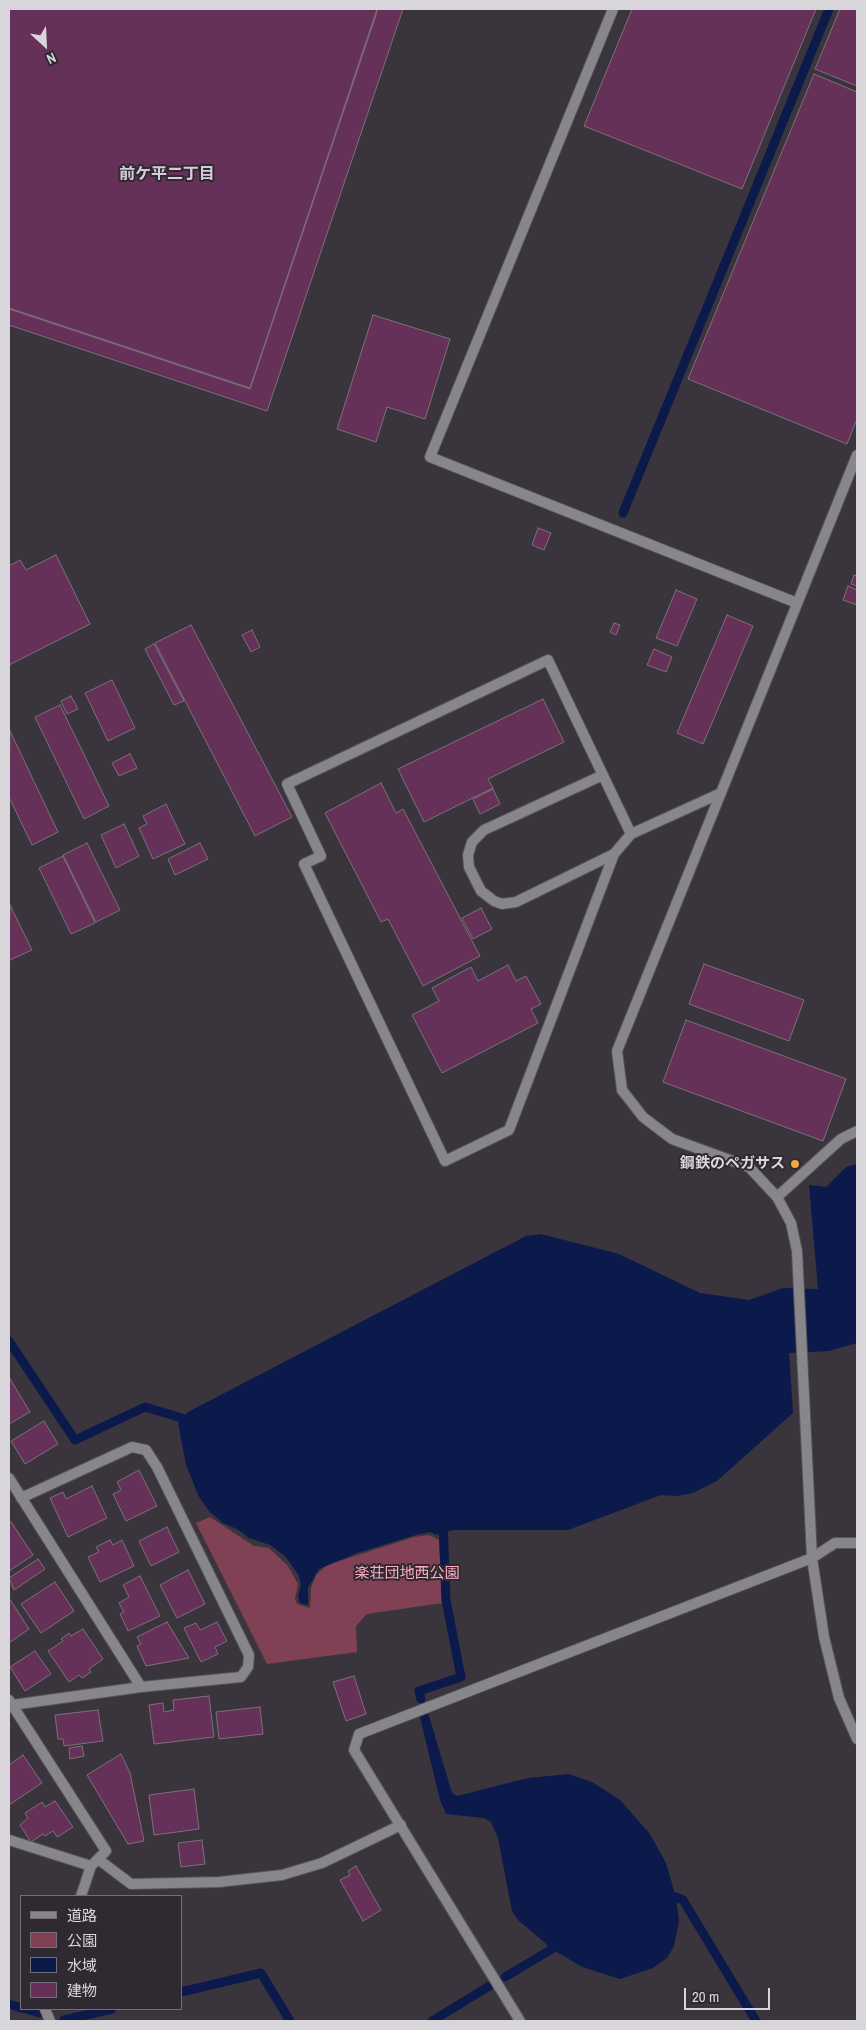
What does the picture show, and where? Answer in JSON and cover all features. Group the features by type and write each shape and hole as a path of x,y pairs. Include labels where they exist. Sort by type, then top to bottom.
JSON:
{"street":[{"path":"613,9 430,457 797,603"},
{"path":"857,455 617,1051 622,1090 643,1117 672,1139 749,1167 777,1197 791,1223 797,1251 812,1558 826,1646 839,1698 857,1740"},
{"path":"631,834 548,660 287,784 321,856 304,864 445,1161 509,1130 614,854 631,834 720,793"},
{"path":"602,775 484,830 472,842 468,855 470,867 481,890 494,902 502,904 516,902 614,854"},
{"path":"777,1197 841,1139 857,1132"},
{"path":"21,1498 132,1447 146,1450 157,1467 249,1655 248,1666 241,1677 10,1702 106,1851 95,1863 81,1895"},
{"path":"9,1478 141,1688"},
{"path":"520,2021 354,1750 359,1734 812,1558 835,1543 857,1543"},
{"path":"9,1840 95,1863 131,1884 219,1882 282,1875 322,1863 401,1825"}],"green space":[{"name":"楽荘団地西公園","path":"210,1517 254,1546 269,1548 288,1566 298,1584 295,1599 297,1604 310,1608 311,1588 316,1575 327,1565 414,1537 429,1535 439,1540 442,1603 367,1614 356,1626 357,1652 267,1664 196,1523"}],"water":[{"path":"857,1164 857,1343 829,1351 789,1353 793,1413 717,1481 693,1493 677,1496 661,1495 568,1530 453,1530 436,1535 430,1532 416,1535 357,1553 319,1569 308,1588 308,1605 300,1603 298,1597 301,1584 298,1574 285,1556 270,1545 249,1538 237,1529 223,1523 210,1512 199,1497 186,1465 178,1423 188,1412 526,1236 541,1234 619,1254 700,1293 749,1300 783,1288 818,1289 809,1185 826,1187 846,1167"},
{"path":"428,1713 452,1793 457,1796 528,1778 569,1774 592,1782 620,1800 650,1834 666,1863 676,1897 679,1921 674,1946 667,1958 653,1968 620,1979 582,1967 552,1949 518,1920 512,1911 498,1838 491,1822 484,1818 446,1814 440,1800 420,1717"}],"building":[{"path":"9,9 377,9 250,388 9,308"},
{"path":"378,9 403,9 267,411 9,325 9,309 250,389"},
{"path":"632,9 816,9 742,189 584,126"},
{"path":"840,9 857,9 857,86 815,69"},
{"path":"814,74 857,92 857,419 847,444 688,379"},
{"path":"373,315 450,339 425,419 387,407 376,442 337,429"},
{"path":"538,528 551,533 544,550 532,545"},
{"path":"56,555 90,624 9,665 9,566 20,560 26,570"},
{"path":"854,575 857,576 857,586 851,584"},
{"path":"848,586 857,590 857,605 843,600"},
{"path":"676,590 697,599 677,646 656,638"},
{"path":"727,615 753,626 703,744 677,733"},
{"path":"614,623 620,625 616,635 610,632"},
{"path":"191,625 292,817 255,836 155,643"},
{"path":"252,630 260,647 251,652 242,635"},
{"path":"154,644 184,701 174,705 145,649"},
{"path":"654,649 672,657 666,672 647,665"},
{"path":"112,680 135,728 108,741 85,693"},
{"path":"71,696 78,709 67,714 61,701"},
{"path":"543,699 564,742 488,779 493,788 424,822 398,769"},
{"path":"60,705 109,806 84,819 35,717"},
{"path":"10,731 58,832 32,845 9,797"},
{"path":"130,754 137,768 119,776 112,763"},
{"path":"381,783 396,813 403,809 480,956 423,986 388,919 381,922 325,813"},
{"path":"493,789 500,804 480,814 473,799"},
{"path":"166,804 185,844 153,859 139,828 147,824 143,816"},
{"path":"124,824 139,856 116,868 101,835"},
{"path":"87,843 120,910 96,922 63,855"},
{"path":"200,843 208,859 175,875 168,859"},
{"path":"63,856 95,923 71,934 39,868"},
{"path":"10,905 32,950 10,960 9,957"},
{"path":"481,908 492,929 473,939 462,918"},
{"path":"704,964 804,1000 789,1041 689,1004"},
{"path":"508,965 516,981 526,976 541,1004 531,1009 538,1023 442,1073 412,1015 439,1001 432,988 471,967 478,981"},
{"path":"686,1020 846,1079 823,1141 663,1082"},
{"path":"9,1377 30,1412 9,1424"},
{"path":"44,1421 58,1444 25,1464 11,1441"},
{"path":"139,1470 157,1506 126,1521 113,1494 121,1490 117,1482"},
{"path":"92,1486 107,1518 68,1537 50,1498 63,1492 66,1499"},
{"path":"11,1522 33,1555 9,1571 9,1524"},
{"path":"167,1527 179,1552 151,1566 139,1541"},
{"path":"110,1540 113,1545 122,1540 134,1566 100,1582 88,1557 99,1552 96,1547"},
{"path":"38,1559 45,1569 14,1590 9,1578"},
{"path":"188,1570 205,1604 177,1618 160,1585"},
{"path":"140,1576 160,1616 128,1631 120,1614 124,1612 119,1603 129,1597 123,1585"},
{"path":"55,1582 74,1611 41,1633 21,1604"},
{"path":"9,1598 29,1629 9,1643"},
{"path":"167,1622 189,1658 146,1666 137,1646 141,1644 137,1637"},
{"path":"217,1622 227,1641 215,1647 218,1654 201,1662 184,1628 196,1623 200,1630"},
{"path":"83,1629 103,1659 89,1669 91,1672 82,1678 79,1675 69,1682 48,1651 63,1641 61,1639 69,1633 71,1636"},
{"path":"35,1651 51,1674 25,1691 10,1667"},
{"path":"354,1676 366,1714 346,1721 333,1682"},
{"path":"209,1696 214,1737 154,1744 149,1705 163,1703 164,1712 174,1710 173,1700"},
{"path":"260,1707 263,1734 219,1739 216,1712"},
{"path":"98,1710 103,1741 64,1746 63,1739 58,1739 55,1715"},
{"path":"82,1746 84,1756 70,1759 69,1748"},
{"path":"121,1754 130,1773 144,1841 128,1844 87,1775"},
{"path":"23,1755 42,1783 9,1805 9,1765"},
{"path":"194,1789 199,1829 154,1835 149,1795"},
{"path":"55,1801 73,1827 57,1837 53,1831 45,1836 43,1834 31,1842 20,1825 28,1818 25,1813 42,1802 45,1807"},
{"path":"202,1840 205,1864 181,1867 178,1843"},
{"path":"356,1866 381,1910 363,1921 340,1880 350,1875 348,1871"}],"waterway":[{"path":"623,513 829,9"},
{"path":"9,1341 75,1440 145,1407 182,1418"},
{"path":"421,1699 419,1691 461,1677 446,1600 443,1521"},
{"path":"676,1897 683,1900 756,2021"},
{"path":"505,1977 552,1949"},
{"path":"182,1992 261,1973 290,2021"},
{"path":"432,2021 491,1985"},
{"path":"9,2004 20,2008"},
{"path":"30,2010 40,2013"},
{"path":"64,2020 108,2010"}],"place":[{"name":"鋼鉄のペガサス","path":"795,1164"}],"district":[{"name":"前ケ平二丁目","path":"167,175"}]}
